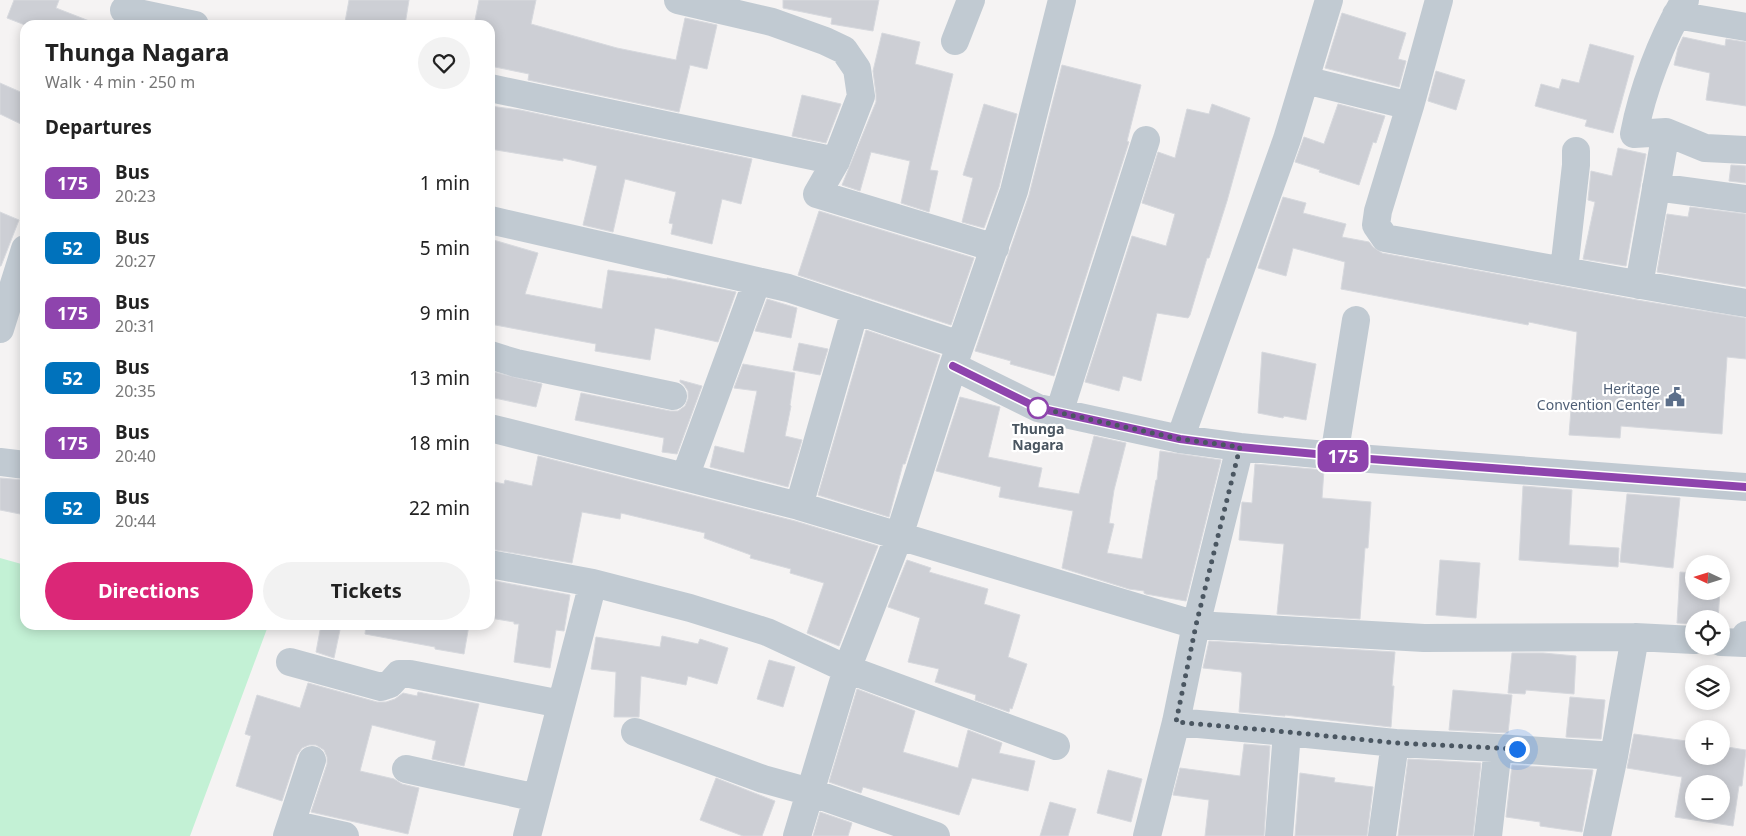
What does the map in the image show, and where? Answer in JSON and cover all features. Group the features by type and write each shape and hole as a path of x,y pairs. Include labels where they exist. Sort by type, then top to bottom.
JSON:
{"street":[{"path":"678,0 772,22 825,41 844,50 857,70 861,96 836,162 817,194 995,248"},
{"path":"955,40 971,0"},
{"path":"797,836 847,669 900,536 957,356 1014,191 1062,0"},
{"path":"1180,439 1284,148 1329,0"},
{"path":"1439,0 1410,106 1378,211 1376,225 1385,238 1746,303"},
{"path":"1746,27 1680,7 1644,92 1634,134 1666,132 1705,148 1746,150"},
{"path":"123,12 167,20"},
{"path":"1305,80 1410,106"},
{"path":"495,89 836,162"},
{"path":"1639,285 1666,132"},
{"path":"1058,413 1146,140"},
{"path":"1564,270 1576,151"},
{"path":"1656,187 1746,199"},
{"path":"495,221 788,288 855,310 957,356 1038,408 1180,439 1334,456 1746,487"},
{"path":"0,329 20,265"},
{"path":"685,477 757,280"},
{"path":"799,506 855,310"},
{"path":"1334,456 1356,320"},
{"path":"495,356 673,396"},
{"path":"495,429 799,506 1196,625 1424,638 1635,637 1685,640"},
{"path":"1146,836 1176,722 1196,625 1240,447"},
{"path":"0,462 20,464"},
{"path":"495,565 593,583 690,608 767,632 847,669 1056,746"},
{"path":"527,836 593,583"},
{"path":"1597,836 1614,756 1635,637"},
{"path":"290,662 381,687 390,684 399,674 410,674 561,704"},
{"path":"1176,722 1396,743 1614,756"},
{"path":"635,732 764,779 810,792 936,836"},
{"path":"1279,836 1288,732"},
{"path":"1382,836 1396,743"},
{"path":"1488,836 1498,748"},
{"path":"312,760 289,830 345,836"},
{"path":"406,769 536,798"}],"green space":[{"path":"0,558 20,564 20,630 267,630 190,836 0,836"}],"building":[{"path":"14,0 59,0 56,8 87,20 20,20 20,23 7,18"},
{"path":"349,0 409,0 406,20 345,20"},
{"path":"479,0 536,0 531,24 617,48 676,60 685,18 717,25 707,69 690,65 679,112 528,80 529,74 495,67 495,20 475,20"},
{"path":"783,0 879,0 873,31 831,24 832,18 783,8"},
{"path":"1342,13 1406,33 1398,59 1406,61 1399,87 1325,68"},
{"path":"882,33 920,42 915,64 953,74 930,170 938,171 929,212 901,203 910,161 871,152 860,191 842,185 876,102 873,71"},
{"path":"1683,37 1725,46 1726,39 1746,42 1746,106 1706,100 1710,73 1674,65"},
{"path":"1590,44 1634,56 1613,133 1585,126 1587,120 1535,106 1541,84 1559,89 1562,79 1579,83"},
{"path":"1062,65 1141,85 1127,141 1129,142 1054,376 1010,364 1011,361 975,351 1029,195"},
{"path":"1436,71 1465,80 1456,110 1428,101"},
{"path":"0,83 20,92 20,124 0,114"},
{"path":"802,95 841,104 826,143 792,136"},
{"path":"984,104 1017,114 999,187 984,228 962,222 973,178 963,175"},
{"path":"1212,104 1250,118 1227,201 1190,315 1188,318 1157,313 1141,381 1123,376 1119,391 1085,382 1132,236 1166,246 1175,214 1142,203 1158,152 1175,158 1187,109 1209,114"},
{"path":"1338,104 1385,116 1376,143 1373,142 1359,185 1295,162 1304,137 1324,144"},
{"path":"495,107 520,110 752,159 741,204 722,199 712,244 671,234 673,224 669,223 676,192 625,179 613,232 583,225 597,166 563,158 563,161 495,150"},
{"path":"1618,148 1646,154 1626,266 1583,259 1595,202 1588,200 1591,171 1612,176"},
{"path":"1731,165 1746,166 1746,183 1729,181"},
{"path":"1283,197 1306,203 1303,213 1346,224 1342,237 1369,242 1382,253 1746,318 1746,359 1727,357 1722,434 1621,426 1620,438 1569,435 1577,332 1529,322 1528,325 1341,289 1345,262 1293,248 1286,276 1258,268"},
{"path":"1690,207 1746,214 1746,287 1657,272 1667,214 1688,217"},
{"path":"819,211 974,258 951,325 798,275"},
{"path":"0,212 19,220 1,266 0,266"},
{"path":"495,240 538,253 525,294 602,309 608,270 667,278 736,292 718,342 655,328 650,360 595,351 596,344 495,325"},
{"path":"767,299 797,308 791,338 755,331"},
{"path":"866,330 940,355 905,464 903,464 889,517 818,495"},
{"path":"799,343 828,349 820,375 793,370"},
{"path":"1262,352 1316,364 1306,420 1258,413"},
{"path":"743,364 795,373 785,436 802,440 788,487 710,467 715,446 744,453 757,391 734,388"},
{"path":"495,372 542,384 536,407 495,398"},
{"path":"680,380 702,386 677,454 662,452 664,438 575,420 581,393 678,411 685,406 688,399 688,391"},
{"path":"960,397 1000,407 988,457 1042,468 1038,487 1079,494 1094,436 1126,443 1114,490 1109,523 1114,524 1107,553 1142,559 1157,480 1160,451 1221,460 1186,601 1146,594 1144,591 1129,589 1062,568 1073,511 999,497 1001,487 936,471"},
{"path":"538,456 795,521 878,546 839,646 807,633 824,583 790,573 791,569 750,558 751,555 704,538 705,533 621,513 620,519 582,512 572,563 495,550 495,482 504,484 505,480 532,486"},
{"path":"1255,464 1324,470 1322,498 1371,502 1368,548 1365,548 1360,619 1277,614 1284,544 1239,540 1242,502 1252,503"},
{"path":"0,478 20,480 20,514 0,510"},
{"path":"1523,486 1572,490 1569,545 1619,548 1618,567 1519,560"},
{"path":"1627,494 1680,498 1673,568 1620,562"},
{"path":"907,560 931,568 929,572 988,589 984,604 1020,615 1008,657 1027,664 1012,709 1010,708 1009,712 975,700 976,695 935,682 939,669 908,662 920,618 888,607"},
{"path":"1440,560 1480,563 1476,618 1436,615"},
{"path":"1680,572 1685,572 1685,600 1719,600 1719,610 1685,610 1685,623 1677,623"},
{"path":"495,581 570,595 564,631 556,630 550,668 514,662 519,624 514,624 514,622 495,619"},
{"path":"320,630 340,630 334,658 316,652"},
{"path":"365,630 468,630 464,654 365,634"},
{"path":"662,636 698,644 700,639 728,648 717,684 688,676 686,685 641,676 639,717 614,717 616,672 591,669 596,637 660,647"},
{"path":"1209,641 1395,652 1391,727 1285,715 1239,712 1242,674 1241,672 1203,668"},
{"path":"1512,653 1576,656 1574,694 1526,690 1525,694 1508,693"},
{"path":"769,660 795,667 783,707 757,699"},
{"path":"308,683 377,702 395,699 403,693 417,696 418,692 479,704 464,766 432,759 436,741 372,725 360,771 394,779 402,784 419,788 408,834 311,812 327,764 324,750 316,745 302,748 297,755 282,801 236,786 251,736 245,734 257,695 300,708"},
{"path":"857,689 915,711 903,752 958,768 968,730 1002,743 999,753 1035,761 1028,791 972,778 959,815 863,787 861,793 829,782"},
{"path":"1453,690 1512,695 1508,733 1449,730"},
{"path":"1570,697 1605,700 1601,739 1566,737"},
{"path":"1634,734 1685,741 1685,765 1730,765 1730,747 1746,750 1742,786 1739,786 1733,826 1694,820 1730,820 1730,775 1685,775 1685,819 1675,817 1682,777 1627,768"},
{"path":"1244,744 1270,746 1264,836 1205,836 1209,800 1173,795 1180,768 1240,776"},
{"path":"1408,759 1481,763 1473,836 1398,836"},
{"path":"1512,765 1593,770 1582,832 1540,826 1540,822 1506,817"},
{"path":"1108,770 1142,779 1131,822 1097,813"},
{"path":"1300,773 1335,778 1334,782 1373,787 1367,836 1295,836"},
{"path":"716,778 775,801 762,836 743,836 700,820"},
{"path":"1050,802 1076,809 1068,836 1040,836"},
{"path":"820,812 852,823 848,836 813,836"}],"bus line":[{"name":"175","path":"953,366 1038,408 1180,439 1240,447 1370,459 1746,487"}],"place":[{"name":"Heritage Convention Center","path":"1675,397"},
{"name":"Thunga Nagara","path":"1038,408"}],"route":[{"path":"1038,408 1180,439 1240,447 1196,625 1176,722 1396,743 1517,749"}]}
